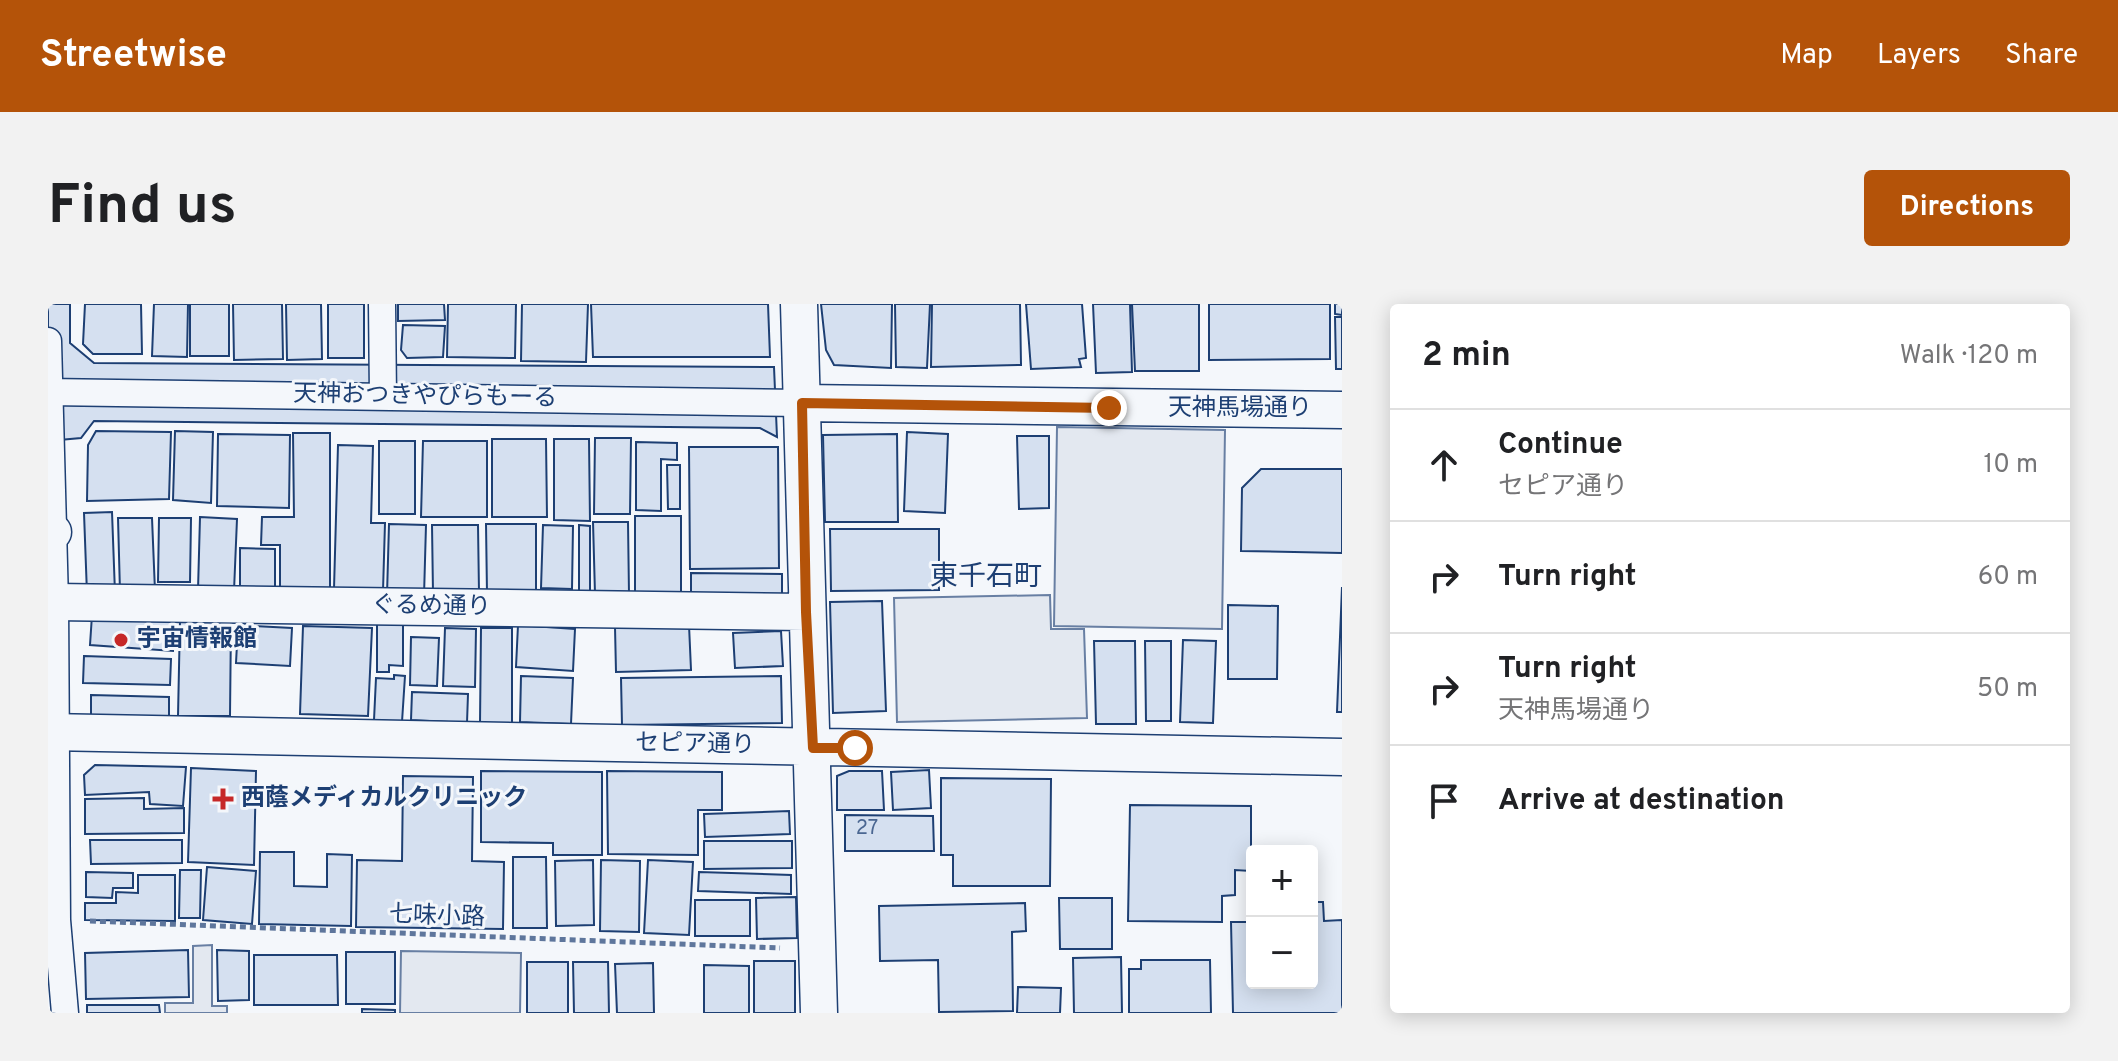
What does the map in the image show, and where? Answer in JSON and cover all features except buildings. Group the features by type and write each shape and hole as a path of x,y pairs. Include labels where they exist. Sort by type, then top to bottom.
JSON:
{"street":[{"path":"382,304 383,397"},
{"path":"799,304 819,1013"},
{"path":"48,341 55,602 52,732 57,920 65,1013"},
{"name":"天神おつきやぴらもーる","path":"48,392 802,403"},
{"name":"天神馬場通り","path":"802,403 1342,410"},
{"name":"ぐるめ通り","path":"55,602 806,612"},
{"name":"セピア通り","path":"52,732 1342,757"}],"path":[{"name":"七味小路","path":"57,920 817,949"}],"shaded area":[{"path":"1057,427 1225,430 1222,629 1054,626"},
{"path":"1050,595 1051,629 1084,629 1087,718 897,722 894,598"},
{"path":"212,945 212,1006 227,1006 227,1013 165,1013 165,1003 193,1003 193,946"},
{"path":"401,951 521,953 520,1013 400,1013"}],"place":[{"name":"宇宙情報館","path":"121,640"},
{"name":"西蔭メディカルクリニック","path":"223,799"}],"district":[{"name":"東千石町","path":"986,578"}],"route":[{"path":"855,748 813,748 806,612 802,403 1109,408"}]}
